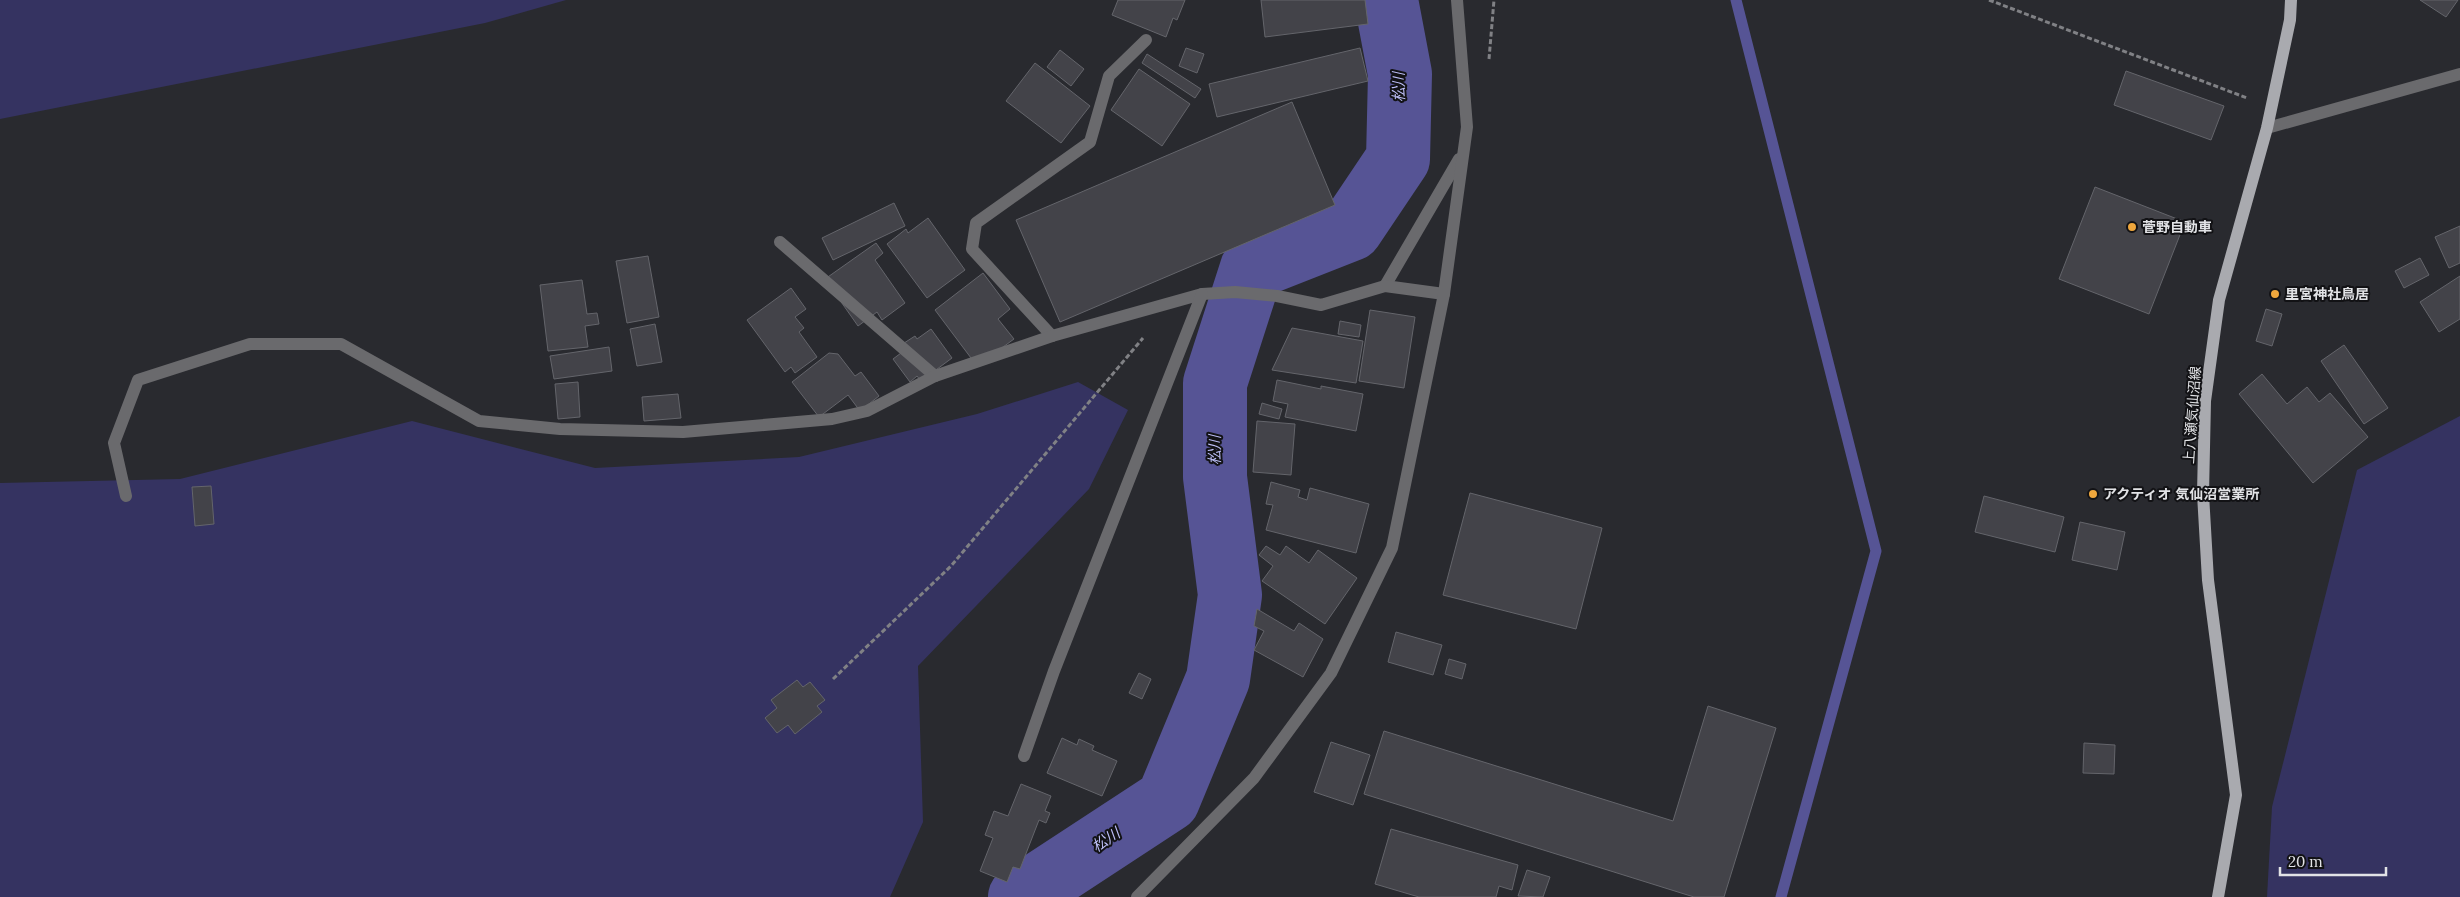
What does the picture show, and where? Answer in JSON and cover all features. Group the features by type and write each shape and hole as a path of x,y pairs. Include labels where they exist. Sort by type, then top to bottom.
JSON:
{"main road":[{"name":"上八瀬気仙沼線","path":"2218,897 2236,795 2208,580 2203,494 2205,401 2219,300 2267,128 2290,20 2291,0"}],"street":[{"path":"1138,896 1254,778 1332,673 1392,548 1444,294 1467,127 1457,0"},
{"path":"1052,336 972,249 976,223 1090,142 1109,76 1146,40"},
{"path":"2267,128 2460,74"},
{"path":"1385,286 1463,153"},
{"path":"780,242 935,376"},
{"path":"126,496 114,443 138,380 250,344 341,344 480,421 560,429 683,432 832,419 867,411 935,376 1052,336 1202,294 1236,292 1277,296 1321,305 1385,286 1444,294"},
{"path":"1024,756 1054,671 1202,294"}],"path":[{"path":"1989,0 2246,98 2267,128"},
{"path":"833,679 951,566 1146,334 1164,304"}],"shaded area":[{"path":"0,0 566,0 485,23 0,119"},
{"path":"1078,382 1128,410 1089,489 918,666 923,822 890,897 0,897 0,483 180,479 412,421 595,468 799,457 977,414"},
{"path":"2460,416 2460,897 2267,897 2272,807 2357,470"}],"building":[{"path":"1118,0 1185,0 1177,20 1173,18 1166,37 1112,15"},
{"path":"1261,0 1365,0 1368,24 1265,37"},
{"path":"2420,0 2458,0 2446,17"},
{"path":"1186,48 1204,54 1197,73 1179,66"},
{"path":"1360,48 1368,81 1217,117 1209,84"},
{"path":"1060,50 1084,69 1071,86 1047,67"},
{"path":"1147,54 1201,89 1195,98 1142,63"},
{"path":"1035,63 1090,106 1061,143 1006,101"},
{"path":"1139,69 1190,104 1162,146 1111,110"},
{"path":"2126,71 2224,106 2211,140 2114,105"},
{"path":"1292,102 1335,205 1060,322 1016,220"},
{"path":"2095,187 2185,222 2149,314 2059,279"},
{"path":"894,203 905,226 833,260 822,238"},
{"path":"928,218 965,270 927,298 887,244 906,229 908,233"},
{"path":"2460,226 2460,263 2449,268 2435,237"},
{"path":"876,243 883,253 875,260 905,303 882,320 877,312 858,326 825,279"},
{"path":"648,256 659,317 627,323 616,261"},
{"path":"2420,258 2429,275 2404,288 2395,271"},
{"path":"983,273 1010,309 998,319 1014,339 977,366 935,310"},
{"path":"2460,276 2460,319 2439,332 2420,302"},
{"path":"582,280 587,314 597,313 599,324 585,326 588,347 548,351 540,285"},
{"path":"791,288 806,309 795,317 804,328 799,332 817,357 795,373 791,367 785,372 747,320"},
{"path":"2266,309 2282,314 2272,346 2256,341"},
{"path":"1370,310 1415,317 1404,388 1359,381"},
{"path":"1340,321 1361,325 1359,337 1338,334"},
{"path":"655,324 662,362 637,366 630,329"},
{"path":"1292,328 1363,341 1356,383 1272,370"},
{"path":"931,329 952,358 921,381 917,376 910,382 893,359 905,350 901,345 915,336 917,339"},
{"path":"2344,345 2388,408 2364,424 2321,361"},
{"path":"609,347 612,371 554,379 550,356"},
{"path":"829,353 838,354 855,376 861,372 879,396 860,411 848,395 819,417 792,382"},
{"path":"2262,374 2287,404 2307,387 2319,402 2330,393 2368,437 2313,483 2239,394"},
{"path":"1277,380 1321,389 1321,386 1363,394 1356,431 1285,417 1288,404 1273,401"},
{"path":"578,382 580,417 558,419 555,384"},
{"path":"678,394 681,418 644,421 642,397"},
{"path":"1262,403 1282,409 1279,419 1259,414"},
{"path":"1257,421 1295,424 1291,475 1253,472"},
{"path":"1271,482 1300,490 1298,497 1307,500 1310,488 1369,504 1356,553 1266,530 1273,505 1266,504"},
{"path":"211,486 214,524 195,526 192,487"},
{"path":"1470,493 1602,528 1576,629 1443,595"},
{"path":"1984,496 2064,517 2055,552 1975,532"},
{"path":"2080,522 2125,532 2117,570 2072,560"},
{"path":"1266,546 1280,555 1286,546 1309,563 1318,550 1357,578 1325,624 1262,581 1273,566 1259,555"},
{"path":"1257,609 1294,631 1299,623 1323,639 1303,677 1254,650 1264,631 1254,626"},
{"path":"1396,632 1442,645 1433,675 1388,662"},
{"path":"1449,659 1466,664 1462,679 1445,674"},
{"path":"1139,673 1151,679 1142,699 1129,693"},
{"path":"797,680 803,687 810,682 825,700 817,706 822,712 795,734 788,725 777,733 765,718 777,708 771,700"},
{"path":"1708,706 1776,728 1724,897 1694,897 1364,794 1384,731 1673,821"},
{"path":"1062,738 1077,745 1079,739 1094,746 1092,750 1117,761 1102,796 1047,773"},
{"path":"1331,742 1370,755 1353,805 1314,792"},
{"path":"2084,743 2115,745 2114,774 2083,773"},
{"path":"1021,784 1051,796 1045,811 1050,813 1046,823 1039,820 1020,869 1013,867 1007,882 980,871 993,838 985,835 994,811 1008,816"},
{"path":"1391,829 1518,865 1512,890 1499,886 1496,897 1419,897 1375,884"},
{"path":"1527,870 1550,877 1543,897 1518,896"}],"waterway":[{"name":"松川","path":"1020,897 1168,800 1218,679 1230,595 1215,477 1215,383 1252,268 1351,229 1398,159 1400,74 1386,0"},
{"path":"1736,0 1876,551 1781,897"}],"place":[{"name":"菅野自動車","path":"2132,227"},
{"name":"里宮神社鳥居","path":"2275,294"},
{"name":"アクティオ 気仙沼営業所","path":"2093,494"}]}
